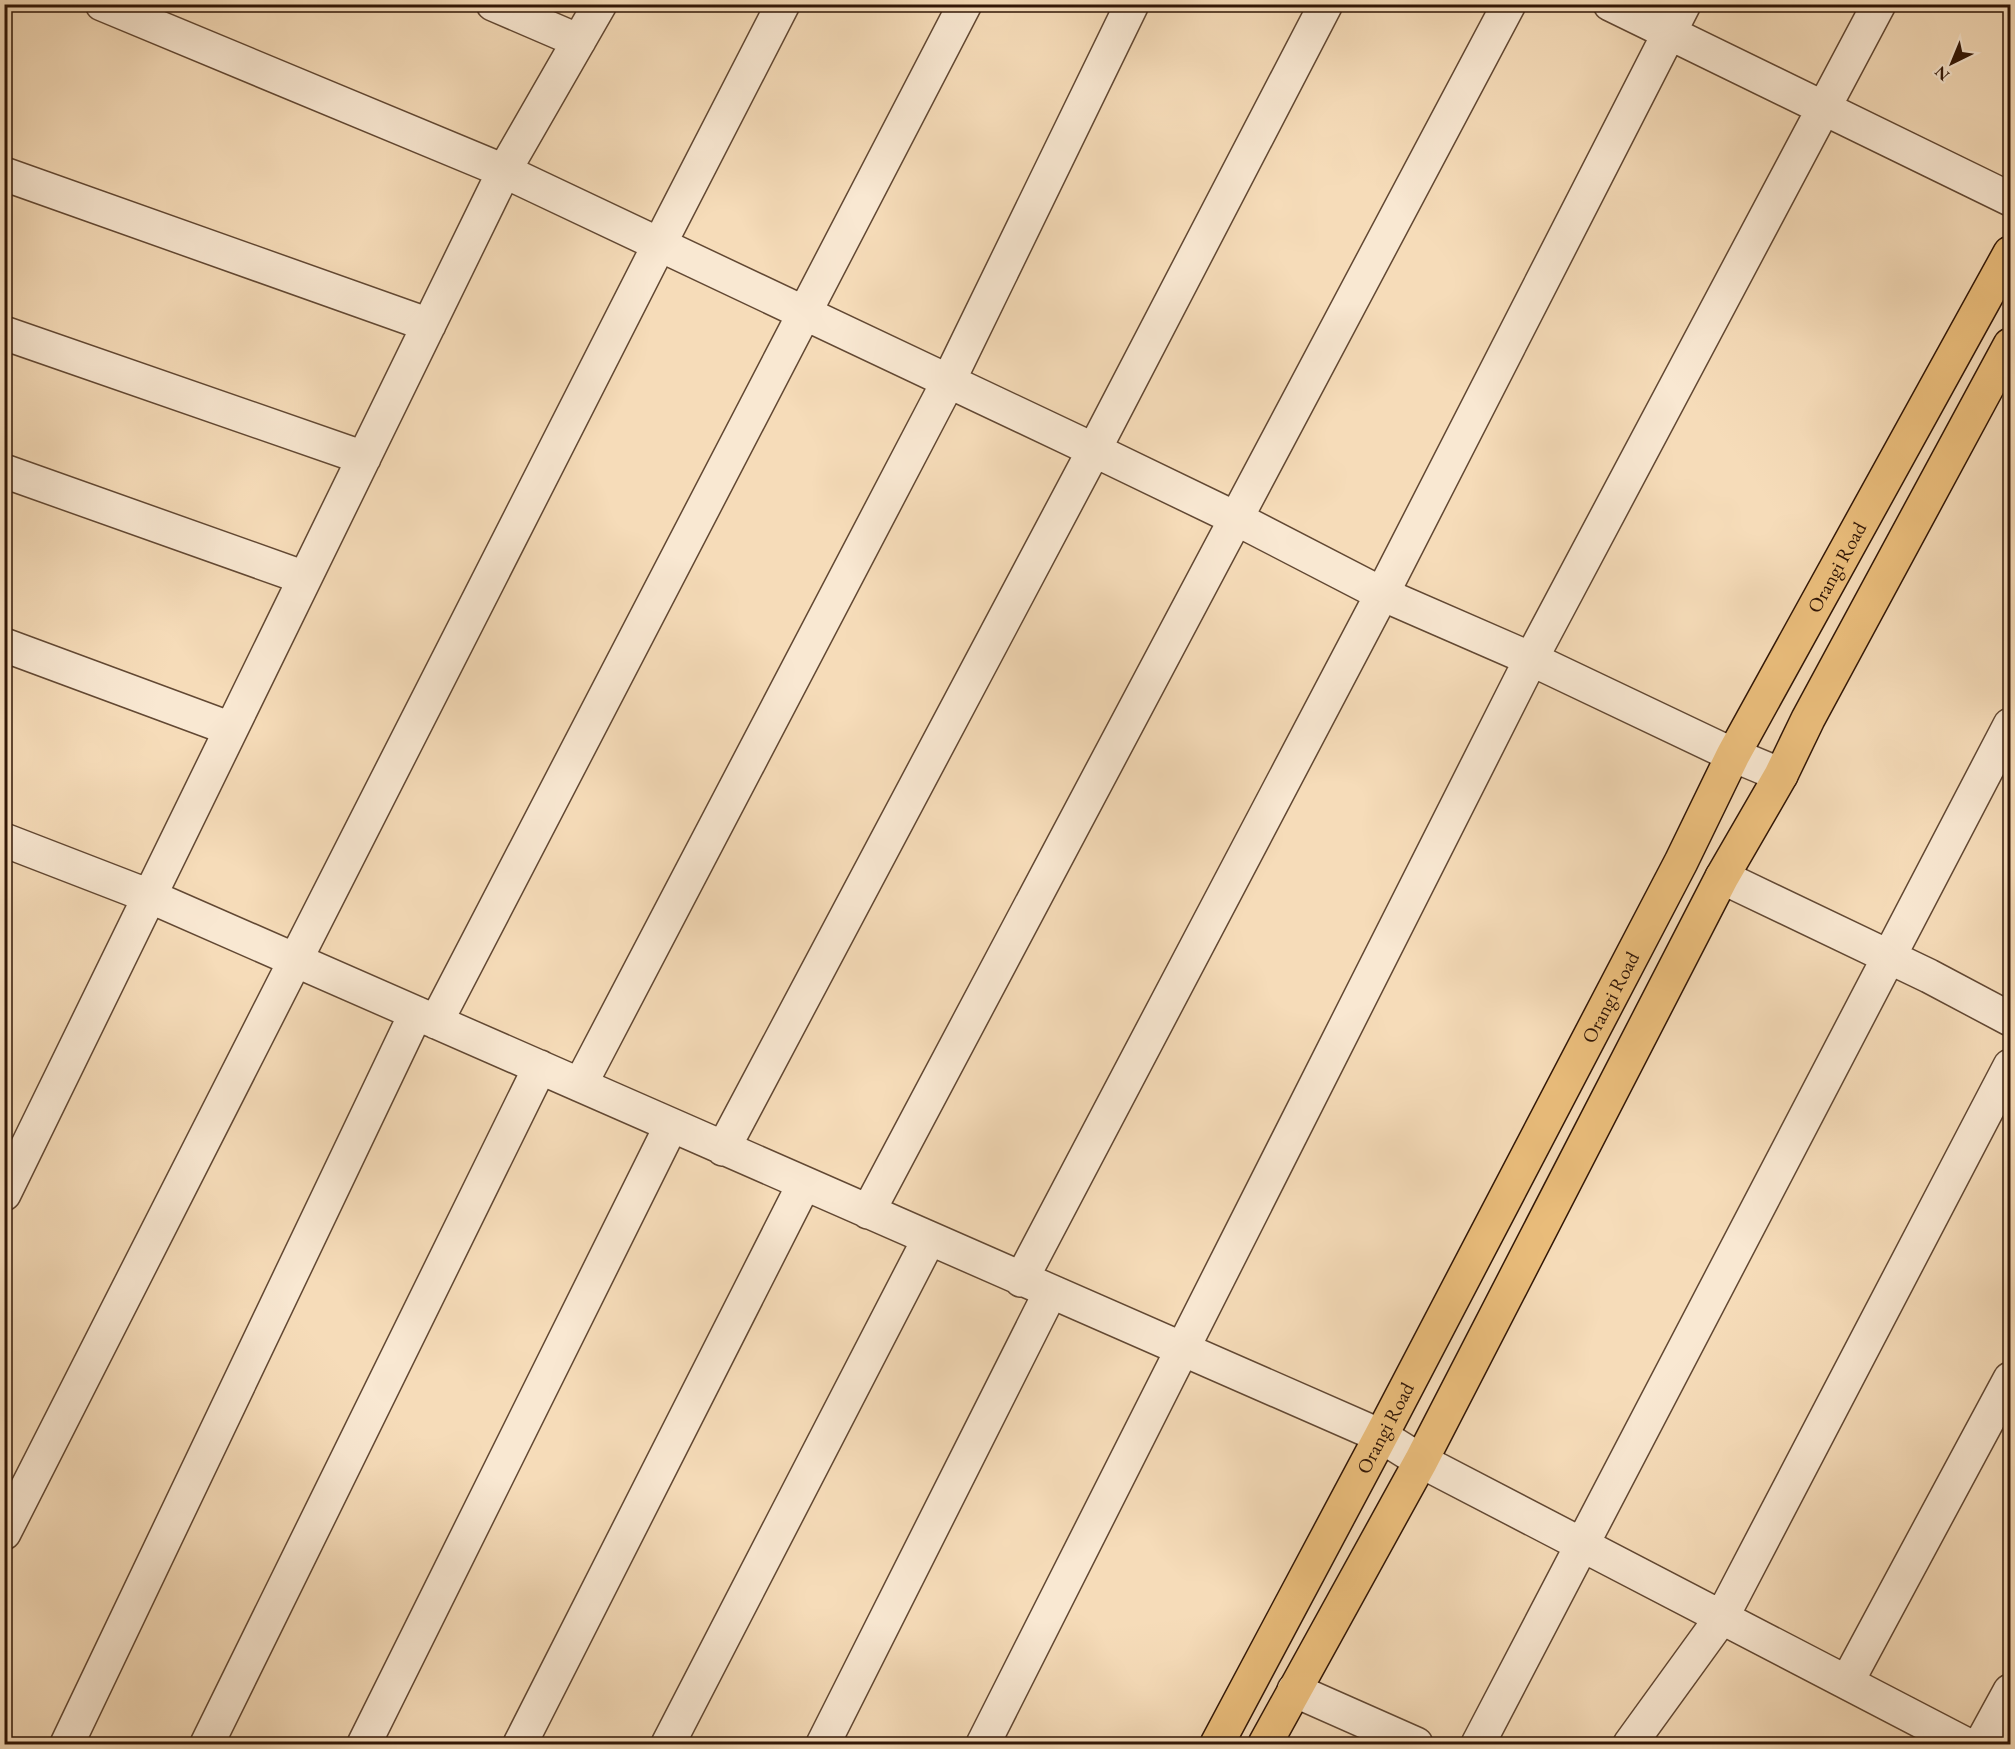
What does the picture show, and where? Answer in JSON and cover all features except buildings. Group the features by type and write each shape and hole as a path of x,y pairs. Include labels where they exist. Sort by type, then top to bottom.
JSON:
{"main road":[{"name":"Orangi Road","path":"1217,1744 1381,1436 1675,872 1733,754 2010,253"},
{"path":"1265,1744 1421,1461 1722,877 1780,775 1808,718 2010,345"}],"street":[{"path":"102,4 504,171 1094,450 1237,519 1382,594 1531,659 1780,775"},
{"path":"493,4 579,41"},
{"path":"4,1194 504,171 600,4"},
{"path":"4,1533 783,4"},
{"path":"68,1744 426,1018 804,314 965,4"},
{"path":"580,1085 948,382 1132,4"},
{"path":"723,1149 1094,450 1326,4"},
{"path":"868,1212 1509,4"},
{"path":"1610,4 2010,199"},
{"path":"823,1744 1036,1286 1382,594 1684,4"},
{"path":"983,1744 1531,659 1879,4"},
{"path":"4,174 429,325"},
{"path":"4,333 364,458"},
{"path":"4,471 305,578"},
{"path":"4,645 231,729"},
{"path":"1478,1744 2010,725"},
{"path":"8,850 149,896 1180,1350 1381,1436 1421,1461 1965,1744"},
{"path":"1722,877 1929,976 2010,1019"},
{"path":"1630,1744 1722,1617 2010,1066"},
{"path":"207,1744 540,1067"},
{"path":"364,1744 671,1126"},
{"path":"520,1744 804,1184"},
{"path":"668,1744 929,1239"},
{"path":"1847,1682 2010,1379"},
{"path":"1294,1690 1416,1744"},
{"path":"1981,1744 2010,1691"}]}
